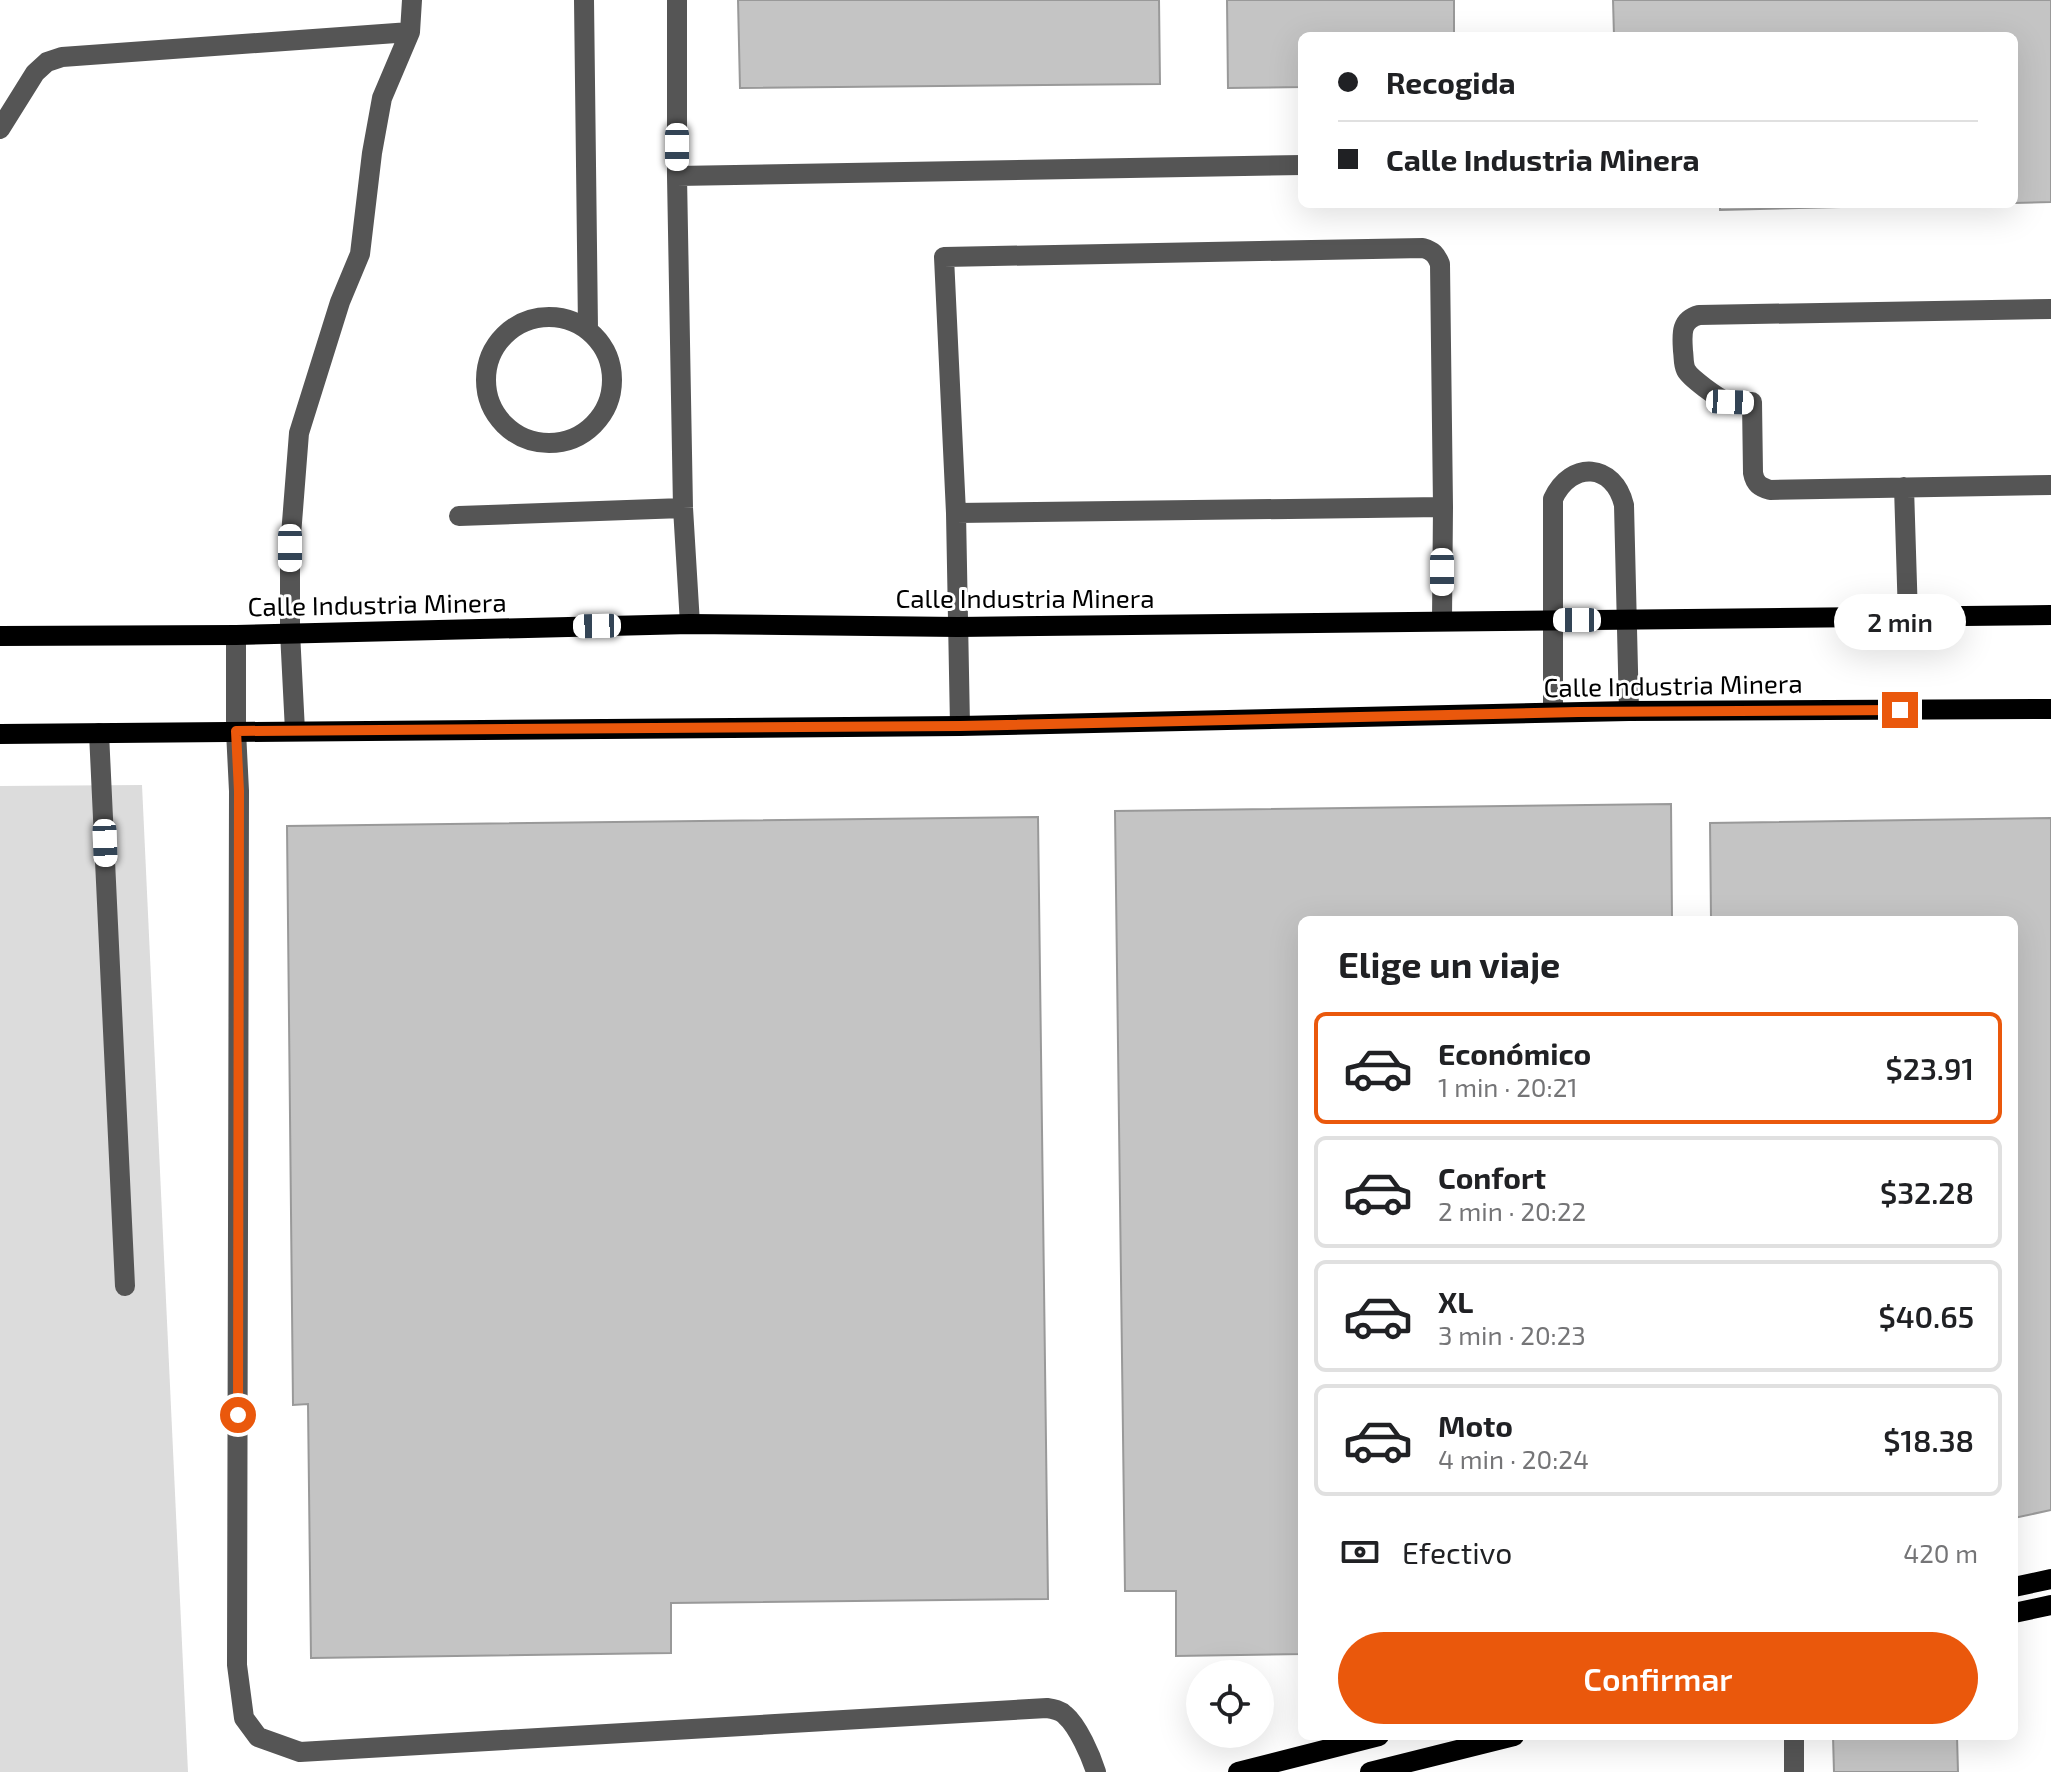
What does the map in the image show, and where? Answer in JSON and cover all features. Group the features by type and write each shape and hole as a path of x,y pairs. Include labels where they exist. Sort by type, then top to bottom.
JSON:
{"main road":[{"name":"Calle Industria Minera","path":"0,636 236,635 690,624 958,627 2051,615"},
{"name":"Calle Industria Minera","path":"0,734 960,726 1553,712 2051,709"},
{"path":"2018,1586 2051,1579"},
{"path":"2018,1612 2051,1605"},
{"path":"1238,1772 1363,1740"},
{"path":"1370,1772 1498,1740"}],"street":[{"path":"295,731 290,548 299,433 340,302 360,254 382,98 410,32 412,0"},
{"path":"584,0 588,329 602,345 611,364 613,385 608,405 596,423 579,436 559,443 538,443 519,437 502,424 491,406 485,386 486,365 495,346 509,330 541,317 569,320 588,329"},
{"path":"677,0 683,508 690,624"},
{"path":"0,129 35,73 47,62 62,57 410,32"},
{"path":"677,176 1298,165"},
{"path":"960,726 956,513 944,257 1431,250 1440,264 1442,620"},
{"path":"2051,309 1699,315 1690,317 1682,332 1686,371 1721,398 1730,402 1752,402 1753,473 1755,482 1762,488 2051,485"},
{"path":"1553,712 1553,499 1565,480 1574,474 1586,472 1597,472 1608,477 1622,494 1624,505 1629,711"},
{"path":"1904,487 1908,617"},
{"path":"956,513 1443,507"},
{"path":"459,516 683,508"},
{"path":"236,635 239,791 237,1665 244,1718 258,1737 300,1752 1047,1708 1067,1716 1074,1725 1096,1772"},
{"path":"99,733 125,1286"},
{"path":"1794,1740 1794,1772"}],"shaded area":[{"path":"142,785 188,1772 0,1772 0,786"}],"building":[{"path":"738,0 1159,0 1160,84 740,88"},
{"path":"1227,0 1454,0 1454,32 1298,32 1298,87 1228,88"},
{"path":"1613,0 2051,0 2051,202 2018,203 2018,32 1614,32"},
{"path":"1720,208 1802,208 1720,210"},
{"path":"1671,804 1672,916 1298,916 1298,1654 1176,1656 1176,1591 1125,1591 1115,811"},
{"path":"1038,817 1048,1599 671,1603 671,1653 311,1658 308,1404 293,1405 287,826"},
{"path":"2051,818 2051,1510 2018,1517 2018,916 1711,916 1710,823"},
{"path":"1833,1740 1957,1740 1958,1772 1834,1772"}],"route":[{"path":"238,1415 239,791 236,731 960,726 1578,712 1900,710"}]}
